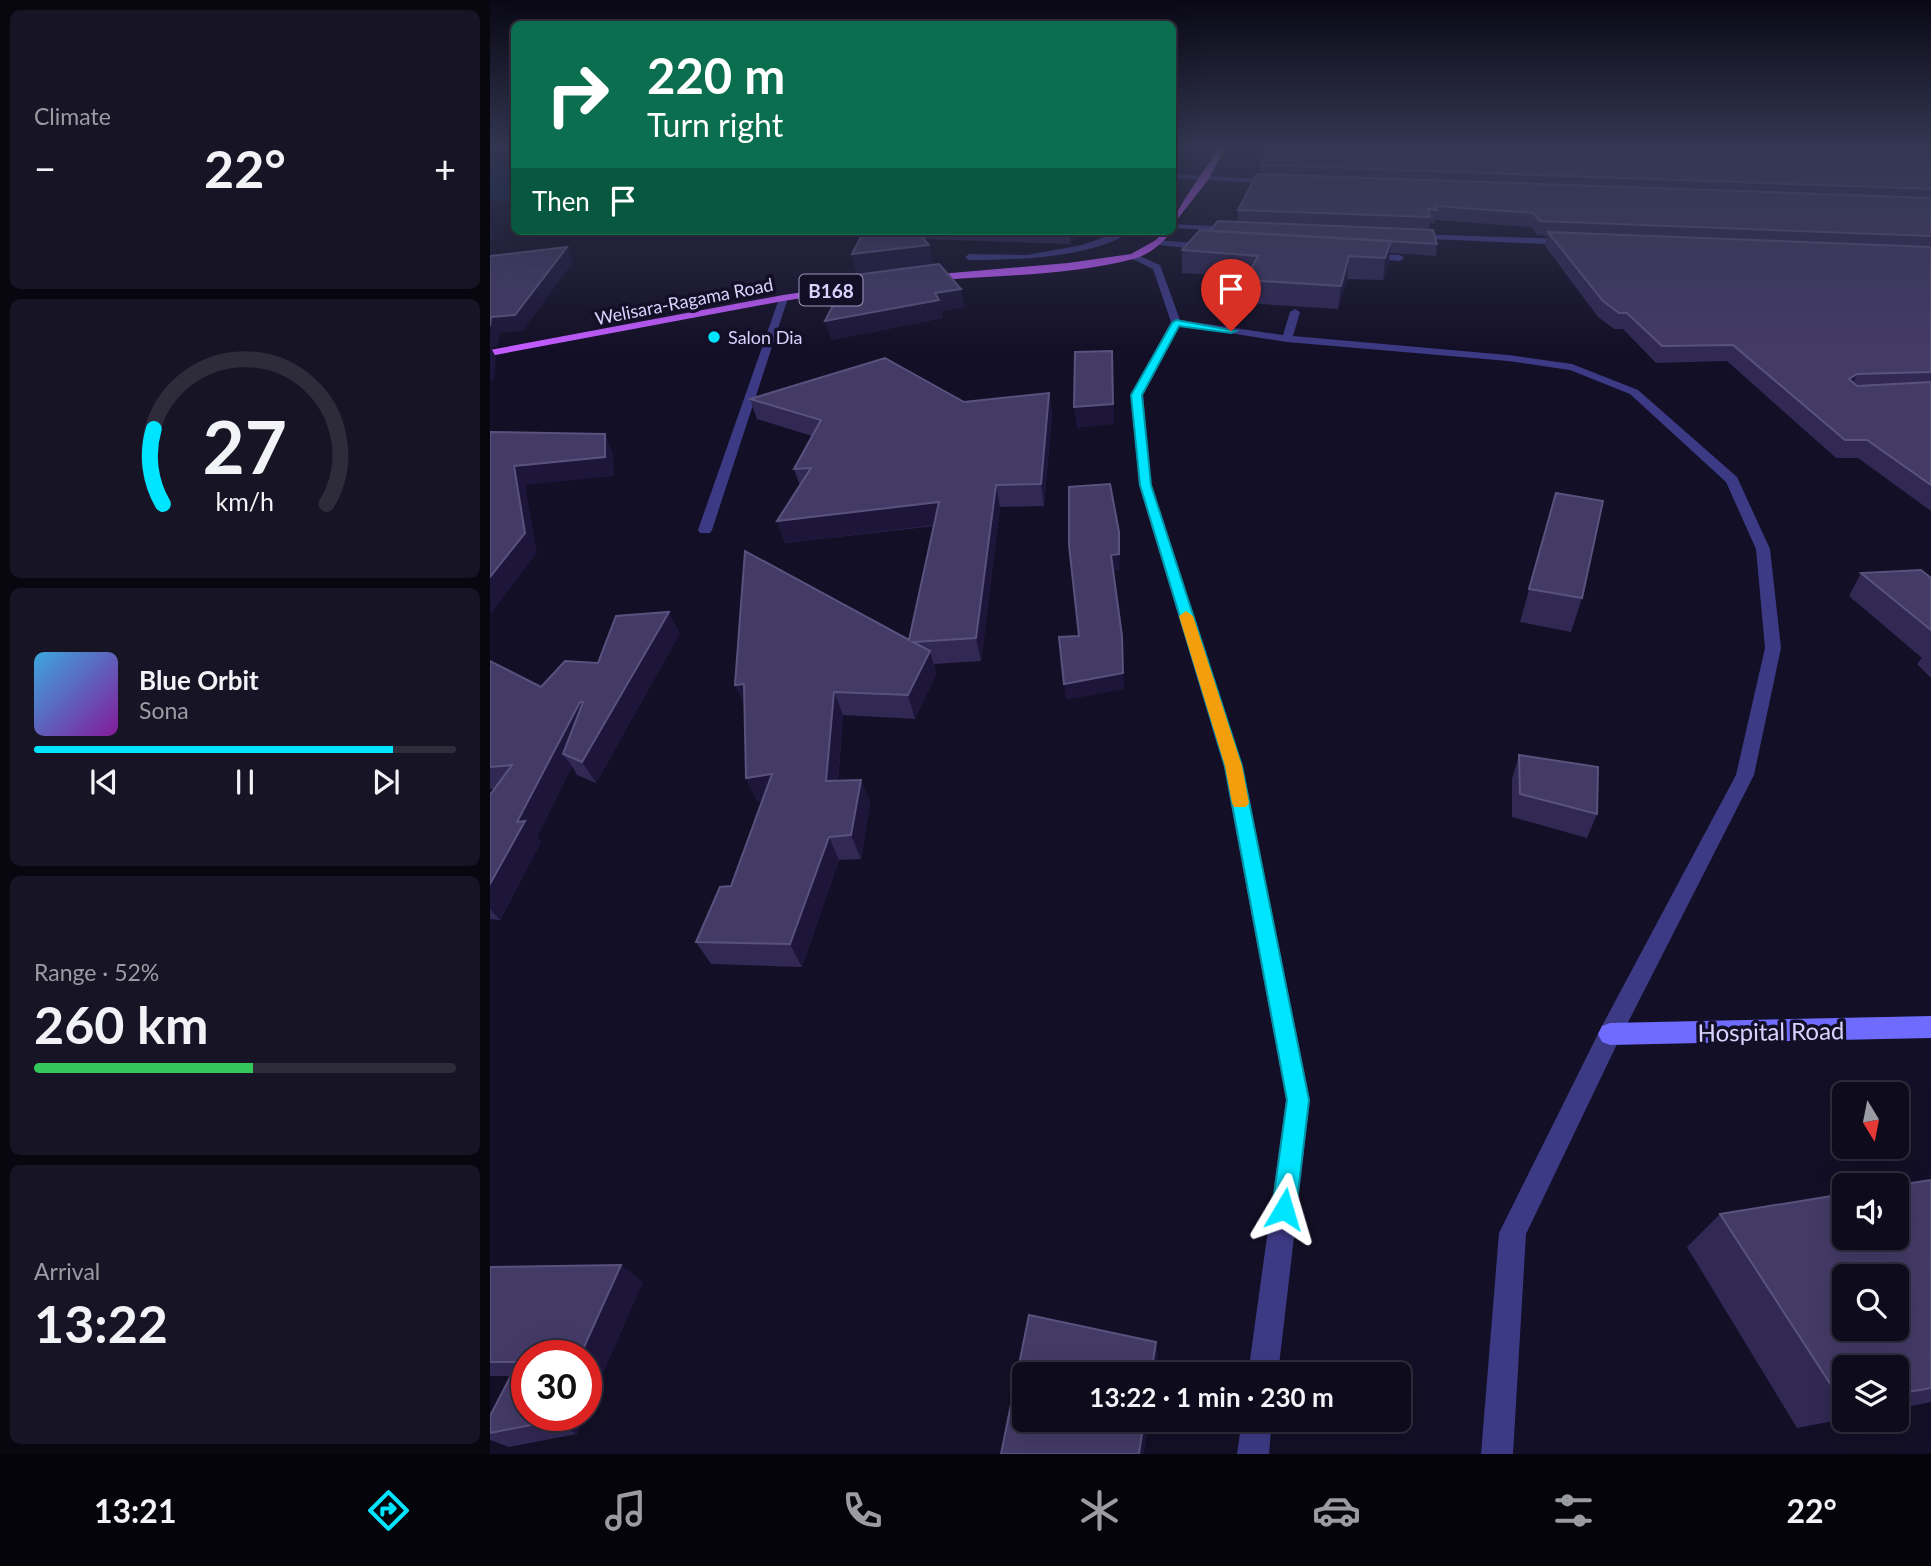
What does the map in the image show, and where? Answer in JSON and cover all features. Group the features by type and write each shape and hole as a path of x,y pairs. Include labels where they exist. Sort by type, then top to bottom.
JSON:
{"main road":[{"path":"919,279 1068,266 1133,256 1159,242 1164,235"},
{"name":"Welisara-Ragama Road","path":"490,353 783,298 881,284"}],"street":[{"path":"1176,225 1241,229"},
{"path":"970,257 1027,257 1083,247 1118,235"},
{"path":"1407,236 1572,242"},
{"path":"1159,242 1219,248"},
{"path":"1348,255 1400,258"},
{"path":"1133,256 1157,268 1176,323 1136,395 1146,485 1233,766 1298,1100 1265,1362"},
{"path":"705,530 783,298"},
{"path":"1287,339 1294,312"},
{"path":"1176,323 1287,339 1508,358 1572,367 1634,392 1732,480 1763,549 1773,648 1745,775 1610,1034 1513,1233 1497,1454"},
{"name":"Hospital Road","path":"1610,1034 1931,1027"},
{"path":"1253,1454 1256,1432"}],"building":[{"path":"1371,215 1429,215 1430,217"},
{"path":"1535,215 1931,215 1931,236 1540,221"},
{"path":"1218,221 1433,230 1437,244 1209,231"},
{"path":"1200,230 1391,241 1385,258 1349,256 1341,286 1245,280 1258,256 1182,250"},
{"path":"1548,232 1931,247 1931,372 1857,374 1849,379 1857,386 1931,382 1931,485 1867,440 1845,440 1733,345 1662,346 1627,313 1619,313 1603,301"},
{"path":"862,235 920,235 929,245 852,254"},
{"path":"567,247 515,315 491,317 490,326 490,256"},
{"path":"939,264 961,289 935,293 939,300 825,321 848,276"},
{"path":"1112,351 1113,404 1074,407 1075,352"},
{"path":"885,358 964,402 1049,393 1041,484 996,485 976,638 913,642 930,651 908,695 834,692 826,781 861,780 851,835 829,837 790,944 696,942 720,887 731,886 772,774 746,778 744,684 735,685 745,551 909,640 939,502 777,521 811,468 794,469 821,420 750,399"},
{"path":"490,432 605,434 605,457 514,466 525,533 490,577"},
{"path":"1110,484 1119,532 1119,554 1111,555 1122,636 1123,673 1064,684 1059,637 1079,636 1069,545 1069,487"},
{"path":"1556,493 1603,501 1582,598 1529,589"},
{"path":"1921,570 1931,578 1931,630 1861,573"},
{"path":"669,612 582,762 563,754 583,702 580,702 517,822 525,821 490,884 490,795 512,765 490,767 490,661 541,687 565,661 598,663 616,616"},
{"path":"1519,755 1598,767 1597,814 1520,794"},
{"path":"1931,1180 1931,1388 1909,1392 1909,1355 1832,1355 1832,1387 1720,1214 1832,1196 1832,1250 1909,1250 1909,1183"},
{"path":"621,1265 587,1340 511,1340 511,1362 490,1362 490,1267"},
{"path":"1029,1315 1156,1342 1153,1362 1020,1362"},
{"path":"511,1376 511,1429 490,1433 490,1416"},
{"path":"1012,1399 1012,1432 1142,1432 1139,1454 1001,1454"}],"slow traffic":[{"path":"1186,616 1233,766 1240,803"}],"place":[{"name":"Salon Dia","path":"714,337"}],"route":[{"path":"1231,331 1176,323 1136,395 1146,485 1233,766 1298,1100 1284,1209"}]}
